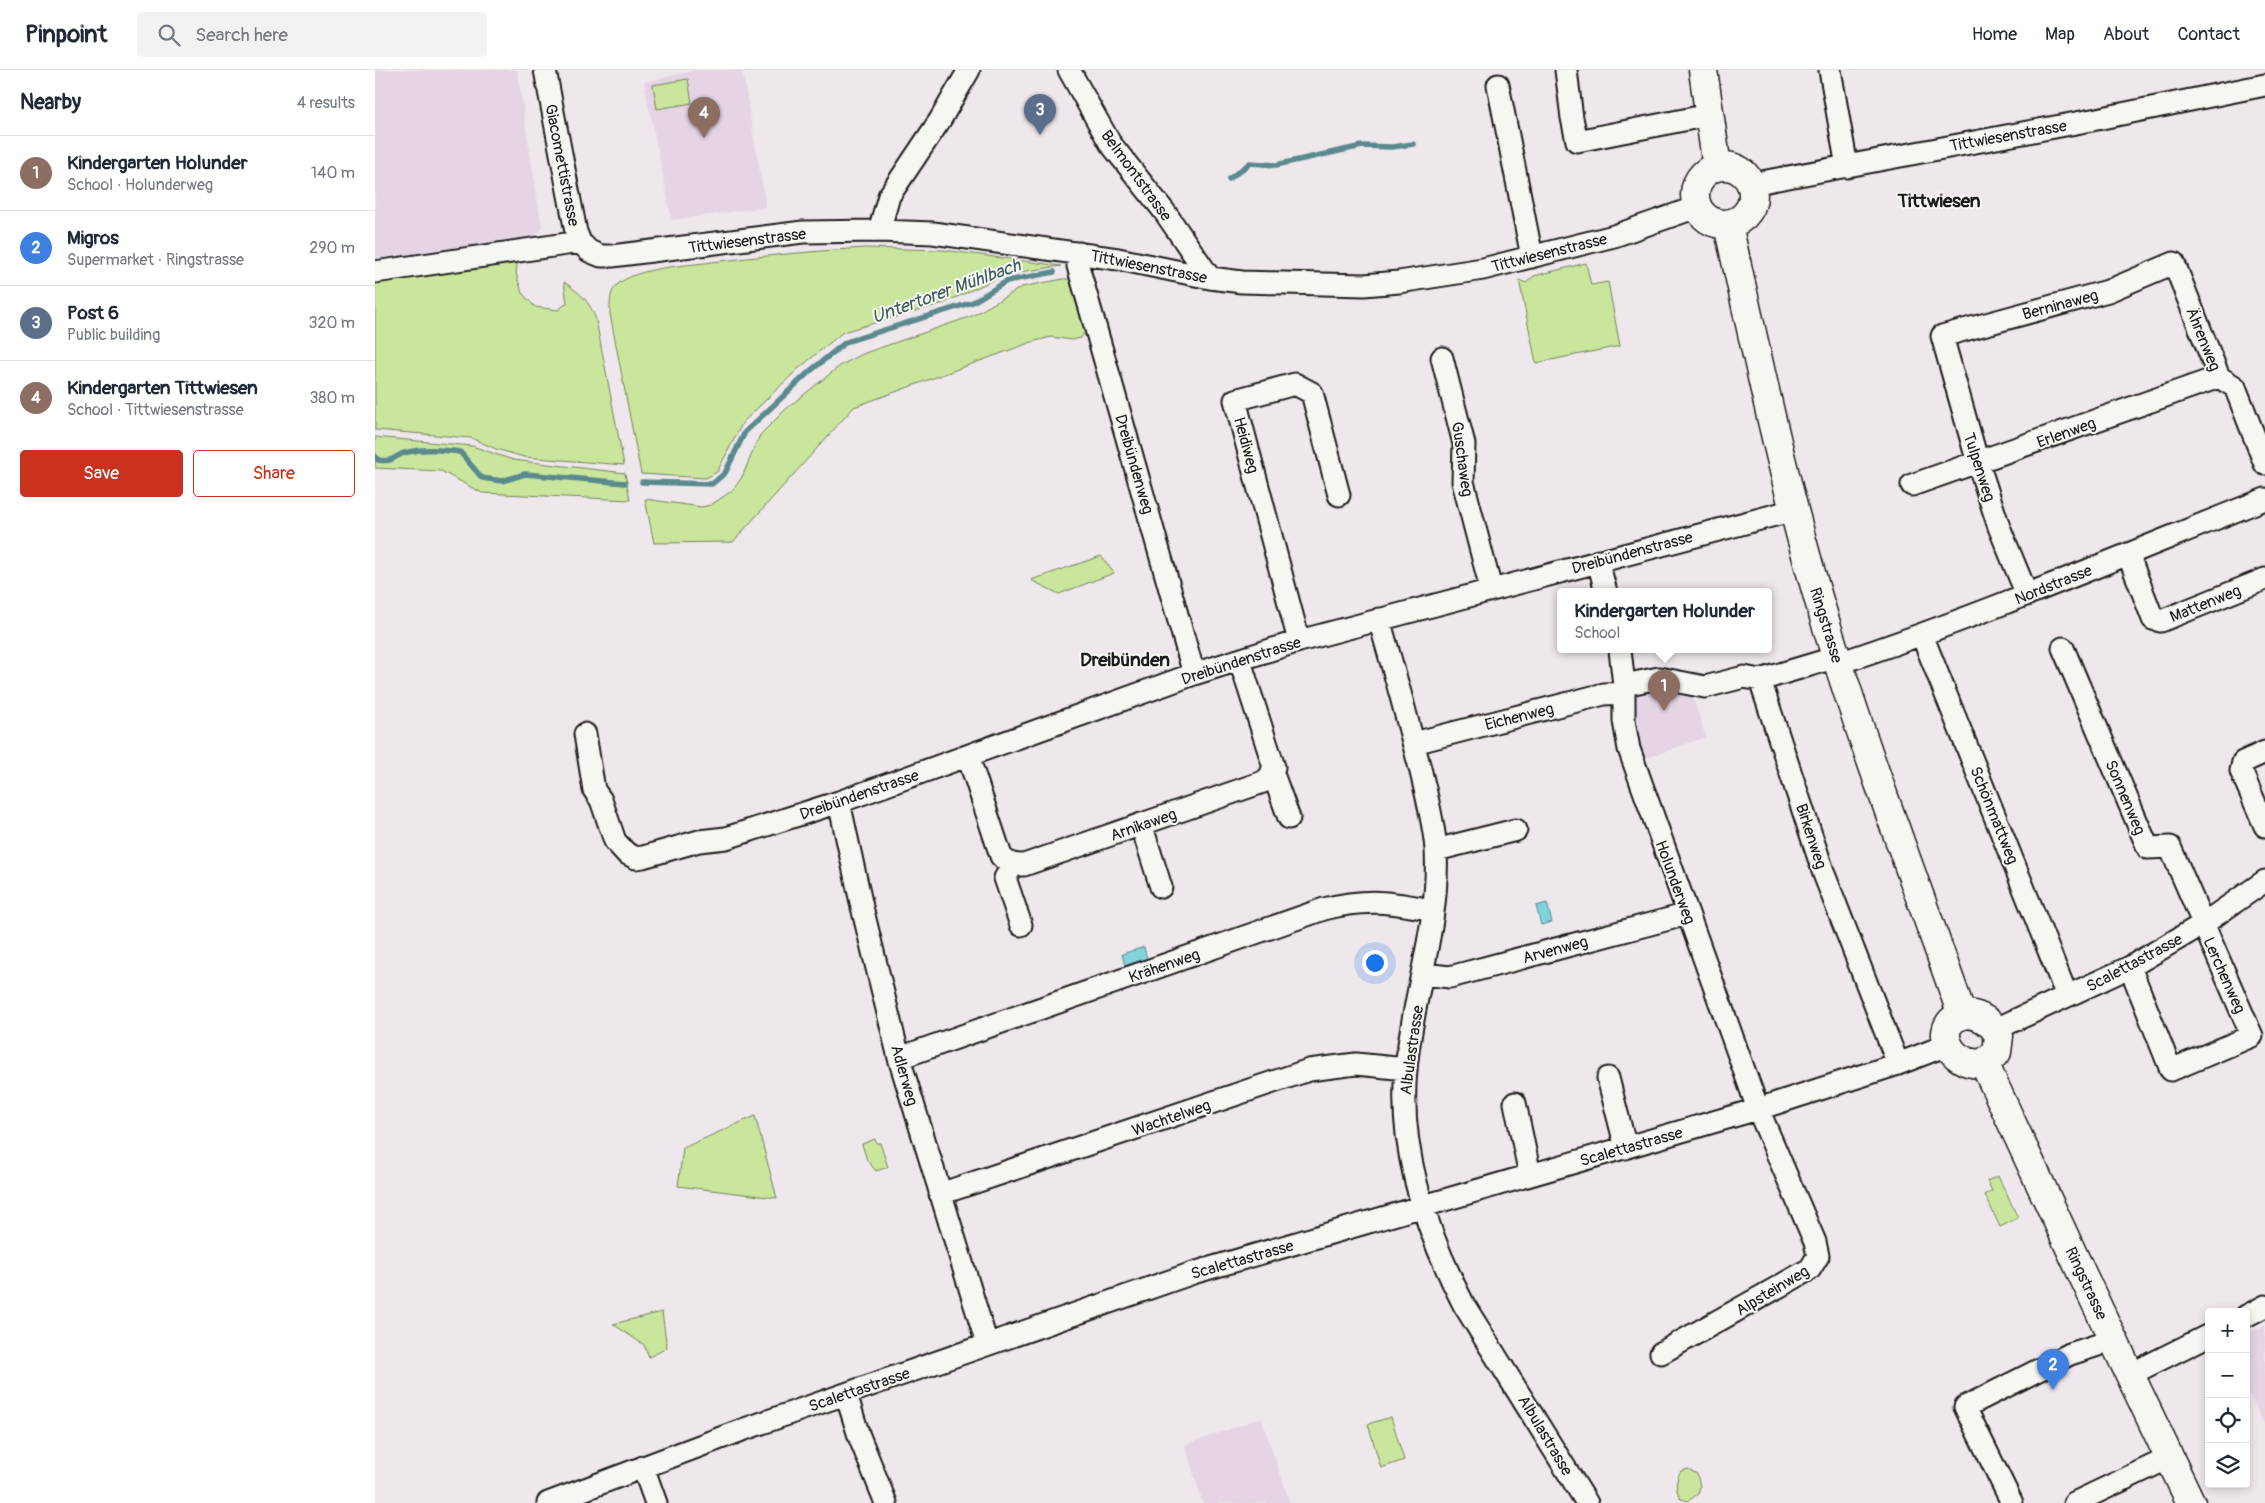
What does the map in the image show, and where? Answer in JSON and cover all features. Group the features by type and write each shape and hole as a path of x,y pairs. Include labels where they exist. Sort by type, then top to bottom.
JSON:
{"main road":[{"path":"1703,70 1717,166"},
{"path":"1717,166 1728,166 1737,169 1746,175 1751,184 1754,194 1749,210 1738,222 1727,225 1709,221 1697,207 1696,187 1708,171 1717,166"},
{"name":"Ringstrasse","path":"1727,225 1794,510 1838,660 1863,739 1962,1015"},
{"path":"1973,1014 1991,1023 1996,1029 1999,1036 1997,1052 1985,1063 1968,1062 1956,1056 1947,1045 1947,1029 1955,1018 1962,1015 1973,1014"},
{"name":"Ringstrasse","path":"1985,1063 2129,1375 2191,1503"}],"street":[{"name":"Giacomettistrasse","path":"545,70 573,218 587,248"},
{"path":"879,231 889,196 940,120 969,70"},
{"name":"Belmontstrasse","path":"1069,70 1110,143 1164,211 1210,278"},
{"path":"1566,70 1577,141 1709,115"},
{"path":"1830,70 1847,167"},
{"path":"1499,85 1532,257"},
{"name":"Tittwiesenstrasse","path":"1751,184 2265,85"},
{"name":"Tittwiesenstrasse","path":"375,272 587,248 607,256 803,232 879,231 933,233 1079,254 1242,282 1364,285 1453,274 1532,257 1614,236 1697,207"},
{"name":"Dreibündenweg","path":"1079,254 1078,266 1195,674"},
{"name":"Berninaweg","path":"1942,336 2108,291 2174,263"},
{"name":"Ährenweg","path":"2174,263 2219,377 2235,387 2265,464"},
{"name":"Tulpenweg","path":"1942,336 1978,463 1999,527 2027,594"},
{"name":"Guschaweg","path":"1442,358 1464,444 1463,482 1491,589"},
{"name":"Erlenweg","path":"1912,485 2219,377"},
{"name":"Heidiweg","path":"1299,641 1235,400 1295,384 1312,393 1339,495"},
{"name":"Nordstrasse","path":"1838,660 1923,635 2265,499"},
{"name":"Dreibündenstrasse","path":"585,734 594,790 601,800 615,841 621,849 631,856 643,858 699,842 726,838 839,802 1195,674 1299,641 1794,510"},
{"name":"Mattenweg","path":"2128,554 2153,619 2161,621 2265,579"},
{"path":"1598,561 1605,588"},
{"name":"Albulastrasse","path":"1379,619 1414,743 1433,823 1436,850 1433,910 1406,1069 1404,1109 1407,1135 1424,1206 1436,1244 1465,1305 1587,1503"},
{"name":"Schönmattweg","path":"1923,635 2067,996"},
{"name":"Sonnenweg","path":"2063,648 2148,848 2170,847 2203,924"},
{"name":"Holunderweg","path":"1620,653 1624,689 1624,721 1629,749 1758,1110"},
{"path":"1760,680 1838,660"},
{"path":"1240,661 1274,767 1272,771 1289,818"},
{"name":"Eichenweg","path":"1414,743 1624,689 1659,678 1705,687 1744,678 1760,680"},
{"name":"Birkenweg","path":"1760,680 1825,874 1898,1064"},
{"path":"2265,752 2243,762 2241,771 2265,826"},
{"path":"968,756 1001,856 1013,865 1005,878 1021,925"},
{"name":"Arnikaweg","path":"1013,865 1024,864 1263,782 1271,776 1272,771"},
{"name":"Adlerweg","path":"839,802 862,907 899,1058 987,1344"},
{"path":"1141,824 1161,887"},
{"path":"1436,850 1516,830"},
{"name":"Scalettastrasse","path":"1996,1029 2130,968 2203,924 2265,881"},
{"name":"Krähenweg","path":"899,1058 1324,909 1349,902 1377,901 1433,910"},
{"name":"Arvenweg","path":"1423,974 1450,977 1688,914"},
{"name":"Lerchenweg","path":"2130,968 2171,1070 2252,1036 2203,924"},
{"name":"Scalettastrasse","path":"548,1503 742,1430 1193,1273 1758,1110 1898,1064 1947,1045"},
{"name":"Wachtelweg","path":"940,1194 1309,1070 1356,1064 1406,1069"},
{"path":"1608,1078 1626,1148"},
{"path":"1515,1104 1530,1175"},
{"name":"Alpsteinweg","path":"1661,1353 1810,1269 1818,1256 1815,1242 1758,1110"},
{"path":"2250,1314 2265,1306"},
{"path":"2129,1375 2205,1337"},
{"path":"2012,1503 1965,1407 2070,1354 2098,1345"},
{"path":"847,1394 859,1436 886,1503"},
{"path":"2074,1503 2169,1458"},
{"path":"643,1468 656,1503"}],"shaded area":[{"path":"375,70 517,70 542,229 528,241 375,264"},
{"path":"697,70 742,70 766,207 672,220 644,82"},
{"path":"1661,684 1692,695 1706,737 1640,760 1631,727 1631,688"},
{"path":"2265,1325 2265,1425 2250,1397 2250,1333"},
{"path":"1261,1418 1290,1503 1203,1503 1185,1445"}],"green space":[{"path":"688,79 692,103 657,109 653,85"},
{"path":"864,248 943,250 1061,266 1006,274 944,303 843,332 798,369 743,422 717,472 706,478 641,474 610,314 611,295 614,288 636,274 662,268"},
{"path":"518,257 516,273 522,293 535,307 558,310 567,303 564,282 580,294 591,308 596,320 624,465 524,457 496,449 471,438 375,430 375,279"},
{"path":"1586,263 1591,285 1608,282 1620,346 1536,363 1519,280 1526,283 1534,276"},
{"path":"1072,279 1086,331 1081,338 1072,340 1051,337 1032,342 854,407 733,542 654,543 645,499 701,507 711,505 733,490 742,477 760,435 786,409 841,365 865,353 972,316 1022,287"},
{"path":"375,437 472,446 513,460 625,473 630,500 482,493 441,471 375,468"},
{"path":"1101,556 1114,573 1059,594 1031,580"},
{"path":"755,1116 777,1198 678,1186 683,1148"},
{"path":"875,1139 876,1143 880,1143 888,1167 876,1171 867,1160 862,1144"},
{"path":"1998,1176 2018,1218 2000,1227 1985,1195 1992,1191 1987,1181"},
{"path":"662,1312 667,1348 649,1357 644,1345 613,1324"},
{"path":"1391,1417 1404,1460 1381,1468 1368,1424"},
{"path":"1688,1469 1697,1474 1700,1486 1698,1494 1688,1501 1681,1499 1677,1485 1681,1471"}],"water":[{"path":"1547,903 1552,922 1541,925 1536,906"},
{"path":"1144,947 1147,959 1125,966 1122,954"}],"waterway":[{"name":"Untertorer Mühlbach","path":"1229,179 1250,163 1276,165 1362,146 1392,147 1413,144"},
{"name":"Untertorer Mühlbach","path":"642,482 712,484 725,473 745,432 809,372 846,342 973,302 1007,281 1054,272"},
{"name":"Untertorer Mühlbach","path":"375,456 378,460 384,461 403,453 414,451 454,451 460,452 482,478 502,481 525,474 625,483"}],"place":[{"name":"Post 6","path":"1040,135"},
{"name":"Kindergarten Tittwiesen","path":"704,138"},
{"name":"Kindergarten Holunder","path":"1664,711"},
{"name":"Migros","path":"2053,1390"}],"district":[{"name":"Tittwiesen","path":"1939,200"},
{"name":"Dreibünden","path":"1125,659"}]}
